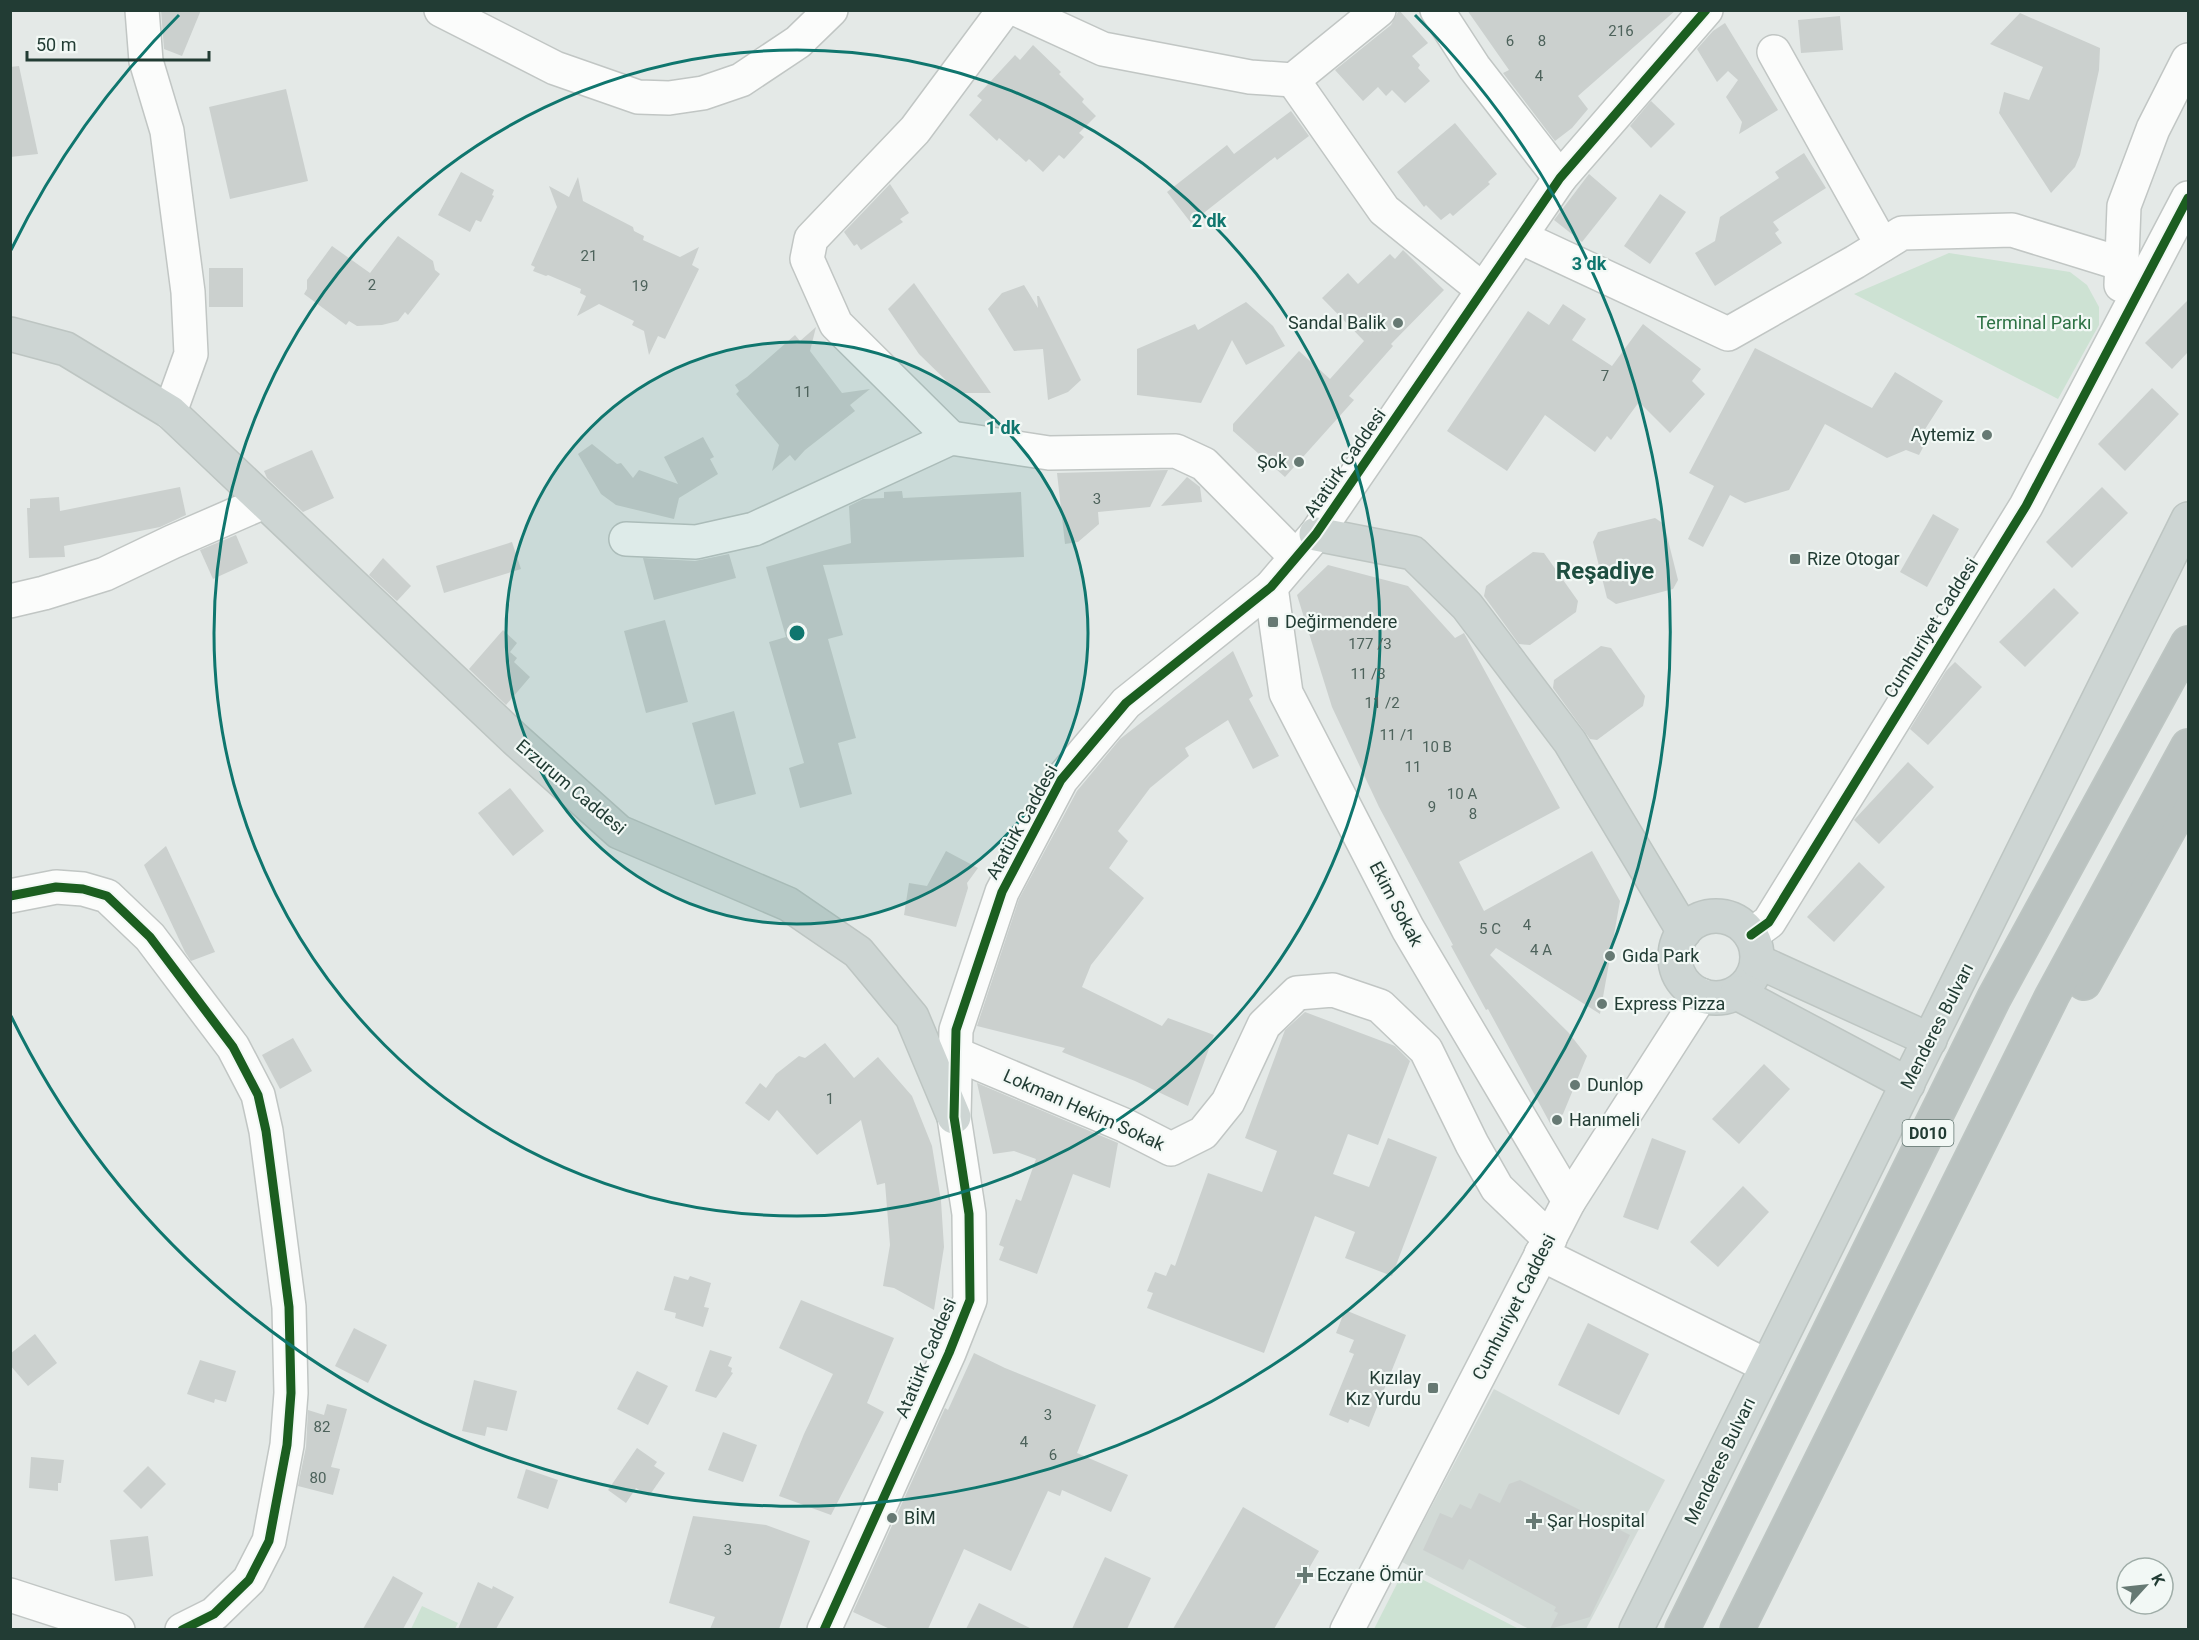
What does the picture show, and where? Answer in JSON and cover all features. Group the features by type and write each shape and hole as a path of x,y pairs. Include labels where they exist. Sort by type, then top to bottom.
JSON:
{"highway":[{"path":"2182,656 2188,627"},
{"name":"D010","path":"1682,1629 1994,998 2182,656"},
{"name":"D010","path":"1737,1629 2052,996 2188,746"},
{"path":"1977,1143 2025,1087 2188,795"}],"main road":[{"name":"Erzurum Caddesi","path":"10,334 66,349 170,412 515,739 619,832 788,904 858,952 912,1017 954,1117"},
{"name":"Menderes Bulvarı","path":"1636,1629 2188,519"},
{"path":"1306,545 1413,553 1467,606 1570,742 1684,932"},
{"path":"1908,1084 1737,993 1713,999 1701,995 1686,984 1677,968 1675,956 1678,943 1684,932 1699,921 1718,916 1731,919 1743,926 1754,948 1930,1040"},
{"name":"Cumhuriyet Caddesi","path":"1737,993 1751,979 1754,948"}],"street":[{"path":"142,10 146,61 167,131 188,292 191,354 170,412"},
{"path":"441,10 555,68 638,97 669,98 703,93 741,80 798,42 831,10"},
{"path":"951,438 836,324 807,259 811,239 915,130 1004,10"},
{"path":"1018,10 1103,49 1250,78 1293,80 1379,10"},
{"path":"1437,10 1474,67 1560,178"},
{"name":"Atatürk Caddesi","path":"824,1629 949,1353 970,1300 969,1214 954,1117 956,1030 1002,892 1061,780 1126,703 1270,587 1306,545 1560,178 1706,10"},
{"path":"1774,52 1882,244"},
{"name":"Cumhuriyet Caddesi","path":"1754,948 2026,506 2120,326 2124,206 2153,129 2184,76"},
{"path":"1293,80 1383,210 1483,290"},
{"path":"2120,326 2188,198"},
{"path":"1520,237 1728,334 1902,233 2012,230 2122,264"},
{"path":"626,539 696,542 754,530 951,438 1049,453 1176,451 1204,464 1306,545"},
{"path":"10,601 105,574 264,502"},
{"name":"Ekim Sokak","path":"1270,587 1286,693 1408,929 1569,1201"},
{"path":"10,896 56,887 83,889 107,896 150,937 233,1047 258,1095 267,1131 289,1307 291,1393 287,1445 269,1541 249,1580 214,1614 182,1629"},
{"name":"Lokman Hekim Sokak","path":"956,1054 1124,1125 1171,1149 1203,1133 1228,1102 1264,1025 1297,993 1334,990 1380,1006 1426,1050 1472,1144 1497,1188 1546,1246"},
{"name":"Cumhuriyet Caddesi","path":"1347,1629 1569,1201 1701,995"},
{"path":"1546,1246 1767,1366"},
{"path":"10,1595 39,1629"},
{"path":"10,1595 118,1629"}],"shaded area":[{"name":"Şar Hospital","path":"1494,1389 1665,1480 1586,1629 1529,1629 1402,1562"}],"green space":[{"name":"Terminal Parkı","path":"1949,253 2070,272 2087,285 2099,307 2099,325 2058,399 1854,294"},
{"path":"1404,1570 1519,1629 1374,1629"},
{"path":"422,1606 458,1623 455,1629 411,1629"}],"building":[{"path":"161,10 201,10 182,56 164,49"},
{"path":"1399,10 1428,43 1412,56 1420,65 1418,68 1430,81 1405,103 1392,90 1386,96 1378,87 1363,101 1335,70 1391,25"},
{"path":"1467,10 1676,10 1578,96 1588,109 1572,128 1555,141 1503,73 1509,70"},
{"path":"2020,13 2100,48 2099,70 2080,155 2075,167 2051,193 1999,113 2004,92 2029,100 2043,67 1990,44"},
{"path":"1840,16 1843,50 1801,53 1798,20"},
{"path":"1725,23 1778,110 1739,134 1742,122 1726,97 1738,80 1728,71 1717,82 1697,49 1713,31"},
{"path":"1033,45 1061,72 1059,74 1084,99 1082,102 1096,116 1079,133 1084,137 1064,159 1059,155 1043,172 1029,159 1026,162 999,138 997,141 969,115 982,100 977,96 1015,55 1020,60"},
{"path":"19,66 38,154 10,157 10,67"},
{"path":"286,89 308,181 230,199 209,107"},
{"path":"1651,101 1675,124 1651,148 1630,126"},
{"path":"1291,111 1309,136 1277,160 1275,157 1191,223 1167,192 1227,145 1234,154"},
{"path":"1455,123 1497,174 1488,182 1490,184 1453,216 1450,213 1441,220 1426,205 1424,207 1397,172"},
{"path":"1804,153 1826,188 1773,222 1779,230 1775,233 1782,243 1715,286 1695,253 1715,241 1720,217 1779,178 1775,172"},
{"path":"461,172 494,190 492,195 494,196 481,222 476,220 470,232 438,215"},
{"path":"1589,174 1617,198 1582,242 1554,220"},
{"path":"578,177 583,201 633,227 634,231 644,236 643,240 680,257 699,247 692,265 699,269 665,339 658,336 649,355 644,331 632,325 634,321 599,304 577,316 586,296 580,293 581,289 533,271 535,267 531,265 557,207 549,186 569,197"},
{"path":"890,184 909,213 900,219 903,222 861,250 857,244 854,246 844,232"},
{"path":"1660,194 1686,212 1650,264 1624,246"},
{"path":"398,236 433,261 435,270 440,274 408,315 405,312 398,321 382,325 357,326 349,321 346,325 304,294 307,289 307,280 332,246 370,273"},
{"path":"1403,250 1444,290 1391,344 1393,346 1349,396 1354,400 1285,477 1233,431 1233,424 1299,351 1330,379 1364,341 1322,298 1348,273 1358,284 1390,254 1395,259"},
{"path":"209,268 243,268 243,307 209,307"},
{"path":"914,283 991,393 959,393 919,354 888,309"},
{"path":"1024,285 1038,308 1037,296 1039,296 1081,380 1068,392 1048,400 1043,349 1014,351 988,309 1002,293"},
{"path":"2188,300 2188,352 2172,369 2145,343"},
{"path":"1246,302 1273,326 1285,346 1246,365 1232,340 1201,403 1137,395 1137,349 1195,324 1198,330"},
{"path":"1563,304 1586,319 1572,340 1612,366 1643,324 1701,369 1692,381 1705,394 1670,433 1639,402 1611,440 1607,436 1595,452 1545,415 1507,471 1447,431 1528,311 1549,325"},
{"path":"816,327 810,351 842,393 870,389 850,405 855,411 805,450 795,461 790,455 772,471 779,445 736,394 739,391 735,385 795,335 800,341"},
{"path":"1755,348 1872,408 1895,372 1943,401 1922,434 1928,438 1919,455 1906,450 1887,458 1825,424 1789,490 1745,503 1730,495 1703,547 1688,539 1714,486 1689,473"},
{"path":"2152,388 2179,414 2125,471 2098,444"},
{"path":"703,437 714,457 710,459 718,474 679,498 674,519 616,505 601,494 578,454 592,444 617,464 621,463 633,478 639,470 678,484 664,457"},
{"path":"312,450 334,498 303,512 267,478 264,471"},
{"path":"1168,470 1150,507 1098,512 1099,524 1078,542 1065,544 1057,473"},
{"path":"1187,477 1200,487 1202,502 1161,506"},
{"path":"180,487 186,515 160,527 64,546 65,557 29,558 27,508 30,508 30,499 59,497 60,511"},
{"path":"2102,487 2128,513 2072,568 2046,542"},
{"path":"902,491 903,498 1021,492 1024,557 823,565 843,635 828,639 856,738 838,743 852,794 800,808 789,768 804,763 769,642 786,637 766,567 851,543 849,506 863,499 884,498 884,492"},
{"path":"1933,514 1959,529 1927,587 1900,572"},
{"path":"1655,518 1664,524 1678,580 1673,589 1616,604 1607,598 1593,542 1598,532"},
{"path":"236,535 248,563 213,579 200,550"},
{"path":"512,542 521,569 444,593 436,566"},
{"path":"1533,552 1544,553 1578,601 1576,612 1530,645 1519,644 1484,596 1486,586"},
{"path":"729,554 736,578 654,600 643,558 695,561"},
{"path":"383,558 411,586 397,601 369,575"},
{"path":"1328,565 1408,586 1455,638 1464,633 1560,808 1459,862 1484,911 1592,851 1620,901 1600,1014 1496,948 1490,955 1568,1032 1587,1056 1563,1114 1551,1125 1451,946 1453,945 1379,807 1332,707 1297,595"},
{"path":"2054,588 2079,613 2025,667 1999,642"},
{"path":"665,620 688,702 646,713 624,631"},
{"path":"503,630 517,643 510,652 517,658 514,662 530,677 506,705 469,669"},
{"path":"1601,646 1611,648 1645,696 1643,706 1597,740 1590,739 1553,688 1554,680"},
{"path":"1233,651 1253,696 1249,699 1279,756 1253,769 1228,720 1185,748 1189,756 1150,788 1118,831 1128,841 1109,868 1144,898 1091,965 1082,987 1162,1026 1168,1018 1214,1035 1188,1106 1135,1081 1062,1052 1065,1048 977,1026 1019,899 1077,791 1120,739"},
{"path":"1955,662 1982,687 1928,745 1910,729 1946,671"},
{"path":"734,711 756,794 715,805 692,723"},
{"path":"1908,762 1934,787 1879,844 1854,820"},
{"path":"510,788 544,831 513,856 478,813"},
{"path":"166,846 215,952 191,961 144,865"},
{"path":"946,851 978,868 967,883 968,888 956,927 904,915 909,883 927,886"},
{"path":"1859,862 1885,887 1834,942 1807,917"},
{"path":"1305,1012 1395,1046 1410,1061 1378,1145 1348,1134 1333,1174 1369,1187 1388,1138 1437,1157 1392,1276 1345,1258 1355,1232 1315,1216 1264,1353 1147,1308 1153,1293 1147,1291 1155,1272 1166,1276 1171,1264 1175,1266 1208,1173 1262,1192 1277,1151 1245,1138 1285,1030"},
{"path":"293,1038 312,1071 280,1089 262,1055"},
{"path":"825,1043 854,1078 878,1057 912,1096 932,1146 941,1201 944,1247 934,1310 894,1288 883,1286 890,1245 885,1183 877,1185 861,1120 817,1155 777,1110 769,1121 745,1103 760,1083 766,1088 776,1074 799,1056 805,1058"},
{"path":"1764,1064 1790,1089 1739,1144 1712,1119"},
{"path":"977,1083 1118,1143 1110,1188 1073,1174 1037,1274 999,1260 1004,1247 999,1245 1016,1199 1021,1201 1036,1159 1014,1151 993,1154"},
{"path":"1652,1138 1686,1151 1658,1230 1623,1217"},
{"path":"1743,1186 1769,1212 1718,1267 1690,1242"},
{"path":"674,1276 688,1280 690,1276 711,1283 704,1307 709,1308 703,1327 675,1318 676,1313 664,1310"},
{"path":"801,1300 894,1338 867,1403 884,1412 831,1515 779,1496 804,1434 833,1374 779,1348"},
{"path":"1345,1310 1406,1335 1369,1427 1350,1419 1348,1423 1329,1415 1354,1354 1349,1352 1354,1340 1336,1333"},
{"path":"1588,1323 1649,1354 1619,1415 1558,1385"},
{"path":"354,1328 387,1345 368,1383 335,1366"},
{"path":"35,1334 57,1363 28,1386 10,1365 10,1354"},
{"path":"710,1350 732,1357 728,1366 732,1368 733,1373 716,1398 695,1391"},
{"path":"974,1353 1096,1405 1077,1453 1128,1475 1111,1512 1062,1490 1060,1496 1048,1491 1011,1571 964,1549 928,1629 890,1629 853,1612 945,1408 948,1410"},
{"path":"200,1360 236,1371 226,1402 215,1399 214,1403 187,1394"},
{"path":"637,1371 668,1386 648,1425 617,1409"},
{"path":"474,1380 517,1391 507,1431 487,1427 485,1436 462,1431"},
{"path":"327,1404 347,1409 331,1467 340,1469 333,1495 298,1486 306,1447 308,1410 324,1415"},
{"path":"723,1432 757,1445 743,1482 708,1470"},
{"path":"637,1448 657,1462 654,1466 665,1473 649,1496 636,1488 626,1503 608,1490"},
{"path":"31,1457 64,1460 58,1491 29,1488"},
{"path":"148,1466 166,1484 141,1509 123,1491"},
{"path":"526,1469 558,1480 548,1509 517,1498"},
{"path":"1520,1480 1630,1535 1590,1617 1550,1629 1558,1613 1554,1611 1556,1607 1469,1559 1463,1570 1423,1550 1440,1513 1452,1518 1460,1504 1471,1509 1479,1493 1500,1503 1509,1484"},
{"path":"1243,1507 1319,1551 1274,1629 1173,1629"},
{"path":"693,1516 766,1525 810,1541 779,1629 710,1629 715,1617 669,1603"},
{"path":"148,1536 153,1576 115,1581 110,1540"},
{"path":"1105,1557 1151,1578 1127,1629 1072,1629"},
{"path":"393,1576 423,1593 403,1629 363,1629"},
{"path":"478,1582 492,1589 493,1586 514,1597 496,1629 458,1629"},
{"path":"979,1603 1032,1629 966,1629"}],"cycle path":[{"path":"824,1630 949,1353 970,1300 969,1214 954,1117 956,1030 1002,892 1061,780 1126,703 1271,587 1316,534 1560,178 1706,10"},
{"path":"1751,935 1769,922 2026,506 2188,198"},
{"path":"10,896 56,887 83,889 107,896 150,937 233,1047 258,1095 266,1131 289,1307 291,1393 287,1445 269,1541 249,1580 214,1614 182,1630"}],"place":[{"name":"Sandal Balik","path":"1398,323"},
{"name":"Aytemiz","path":"1987,435"},
{"name":"Şok","path":"1299,462"},
{"name":"Rize Otogar","path":"1795,559"},
{"name":"Değirmendere","path":"1273,622"},
{"name":"Gıda Park","path":"1610,956"},
{"name":"Express Pizza","path":"1602,1004"},
{"name":"Dunlop","path":"1575,1085"},
{"name":"Hanımeli","path":"1557,1120"},
{"name":"Kızılay Kız Yurdu","path":"1433,1388"},
{"name":"BİM","path":"892,1518"},
{"name":"Şar Hospital","path":"1534,1521"},
{"name":"Eczane Ömür","path":"1305,1575"}],"district":[{"name":"Reşadiye","path":"1605,571"}]}
